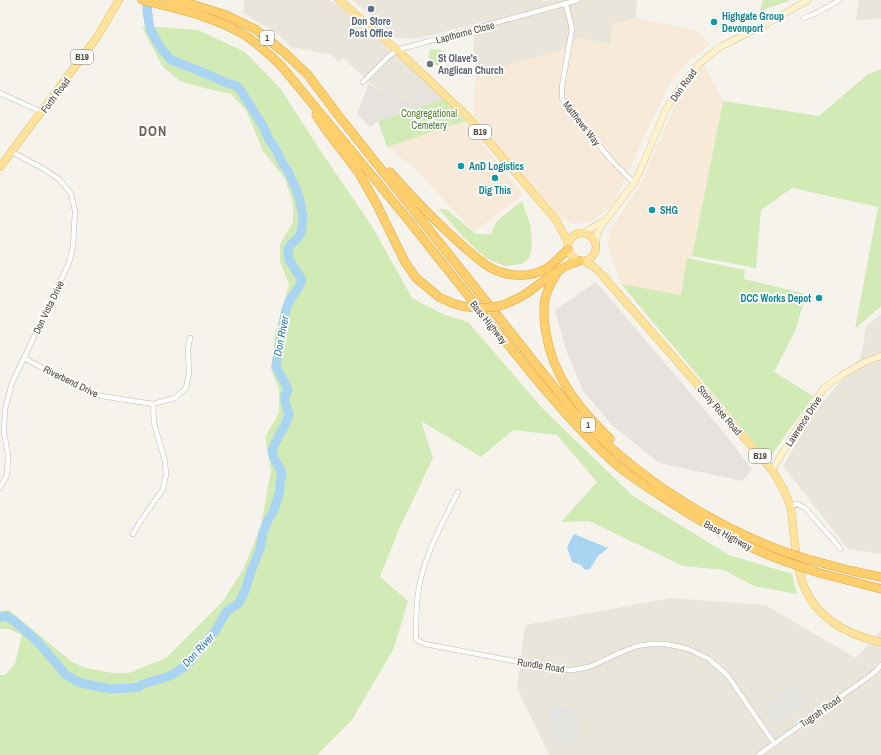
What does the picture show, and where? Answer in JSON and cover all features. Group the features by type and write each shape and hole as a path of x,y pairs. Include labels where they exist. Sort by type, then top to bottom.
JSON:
{"highway":[{"name":"Bass Highway","path":"142,0 194,5 226,15 260,33 286,54 308,75 338,115 566,401 585,423 612,448 655,483 695,510 755,540 807,559 881,577"},
{"name":"Bass Highway","path":"169,3 239,32 272,56 289,74 541,385 580,430 612,461 670,502 762,554 816,572 881,589"},
{"path":"289,74 326,130 359,173 377,204 405,262 416,278 439,297 464,307 478,308 499,306 513,301 564,267 572,263 582,261"},
{"path":"338,115 416,201 448,232 487,266 510,275 531,274 539,272 556,262 568,246"},
{"path":"558,271 548,289 544,310 544,324 549,348 558,372 564,384 579,406 612,441 644,469 655,483"}],"main road":[{"name":"Forth Road","path":"0,167 97,37 119,0"},
{"name":"B19","path":"339,0 397,50 467,116 556,220 568,230 580,234 588,234 592,237 596,244"},
{"name":"Don Road","path":"596,244 597,235 600,228 634,183 666,109 683,83 699,64 722,46 770,22 808,0"},
{"name":"Don Road","path":"580,234 600,224 607,217"},
{"name":"B19","path":"556,220 568,246 570,256 575,260 582,261"},
{"path":"568,246 572,238 580,234"},
{"path":"582,261 591,258 596,249 596,244"},
{"name":"Stony Rise Road","path":"594,254 602,275"},
{"name":"Stony Rise Road","path":"582,261 594,267 602,275 772,470 782,485 790,506 800,576 805,590 814,604 825,616 837,625 850,632 881,641"},
{"name":"Lawrence Drive","path":"772,470 810,408 825,387 865,362 881,356"},
{"name":"B19","path":"881,641 881,649"}],"street":[{"name":"Lapthorne Close","path":"363,82 397,50 578,0"},
{"path":"804,18 830,6 839,0"},
{"name":"Matthews Way","path":"566,4 572,29 562,86 562,98 567,108 613,162 634,183"},
{"path":"0,93 42,112"},
{"name":"Don Vista Drive","path":"0,488 7,475 8,455 4,432 5,409 12,383 69,263 73,247 75,212 71,194 60,180 44,169 12,152"},
{"name":"Riverbend Drive","path":"24,358 82,389 101,396 153,404 175,398 186,388 190,338"},
{"path":"133,534 163,489 166,475 165,461 154,423 153,404"},
{"name":"Rundle Road","path":"458,492 437,534 422,574 418,593 416,640 425,644 562,670 573,670 589,667 637,646 664,644 688,649 710,659 728,676 774,743"},
{"path":"790,506 797,504 805,508 841,549"},
{"name":"Tugrah Road","path":"758,755 764,753 774,743 867,678 881,665"}],"shaded area":[{"path":"245,0 329,0 338,5 425,81 406,103 393,92 389,83 380,92 343,58 339,62 330,54 291,47 279,35 243,13"},
{"path":"353,0 542,0 543,2 550,0 637,0 635,18 614,24 610,44 577,38 564,49 475,75 473,25 414,39 396,38"},
{"path":"859,0 881,0 881,19 856,20"},
{"path":"635,18 695,30 710,45 690,59 671,81 615,202 593,221 573,224 557,215 474,121 475,75 564,49 577,38 610,44 614,24"},
{"path":"704,65 723,101 692,256 687,258 681,296 621,284 608,247 610,230 640,185 675,105 691,79"},
{"path":"425,81 443,99 378,121 370,127 357,114 369,83 380,92 389,82 396,88 393,92 406,102"},
{"path":"465,121 523,195 474,232 414,168 387,147"},
{"path":"596,282 720,428 752,469 742,481 659,463 611,424 584,392 567,353 555,310"},
{"path":"881,314 881,554 848,549 783,466 817,409 861,357 866,327"},
{"path":"671,598 765,605 856,658 881,630 881,755 549,755 517,688 525,625"},
{"path":"794,686 807,704 780,722 775,723 771,720 764,706"},
{"path":"563,706 574,712 580,742 554,745 548,707"}],"green space":[{"path":"763,0 788,0 788,1 760,11"},
{"path":"142,27 198,30 245,52 280,88 373,228 412,298 445,315 468,322 544,410 633,496 729,555 792,574 797,594 754,586 724,570 683,566 589,521 561,522 597,482 557,435 513,430 481,457 421,421 433,458 399,529 380,577 408,601 394,648 352,720 317,755 0,755 0,675 5,675 15,664 22,635 9,629 0,629 0,611 9,610 72,662 86,668 113,673 129,673 166,658 222,602 243,570 261,526 271,470 265,437 279,413 279,389 271,369 275,333 289,284 280,262 280,244 293,222 293,203 285,179 263,151 246,110 231,94 180,81 162,66"},
{"path":"430,49 442,50 440,65 435,65 435,63 429,62"},
{"path":"881,69 881,306 855,329 878,207 792,188 761,210 756,268 692,256 723,101 819,116 867,75"},
{"name":"Congregational Cemetery","path":"443,99 465,121 387,147 378,121"},
{"path":"522,201 530,224 532,242 530,257 522,264 504,266 486,258 464,238 439,209 446,209 476,234 491,234 497,221"},
{"path":"687,258 745,270 744,279 806,294 796,329 774,372 813,396 771,456 766,457 621,284 681,295"}],"water":[{"path":"142,0 152,3 152,18 149,24 143,17"},
{"path":"574,534 608,548 598,556 590,569 585,570 581,565 572,562 567,547"}],"waterway":[{"name":"Don River","path":"0,617 6,616 13,620 38,642 66,675 80,683 111,689 130,688 139,687 143,684 170,676 188,664 216,630 227,611 239,603 260,549 263,532 269,518 273,513 280,491 282,475 272,452 289,415 285,401 285,395 288,391 276,366 286,309 302,280 289,260 288,254 288,249 291,244 301,233 303,218 300,200 288,171 269,140 263,126 237,86 171,60 161,48 151,31 148,14"}],"place":[{"name":"Don Store Post Office","path":"371,9"},
{"name":"Highgate Group Devonport","path":"714,22"},
{"name":"St Olave's Anglican Church","path":"430,64"},
{"name":"AnD Logistics","path":"461,166"},
{"name":"Dig This","path":"495,178"},
{"name":"SHG","path":"652,210"},
{"name":"DCC Works Depot","path":"819,298"}],"district":[{"name":"DON","path":"153,131"}]}
